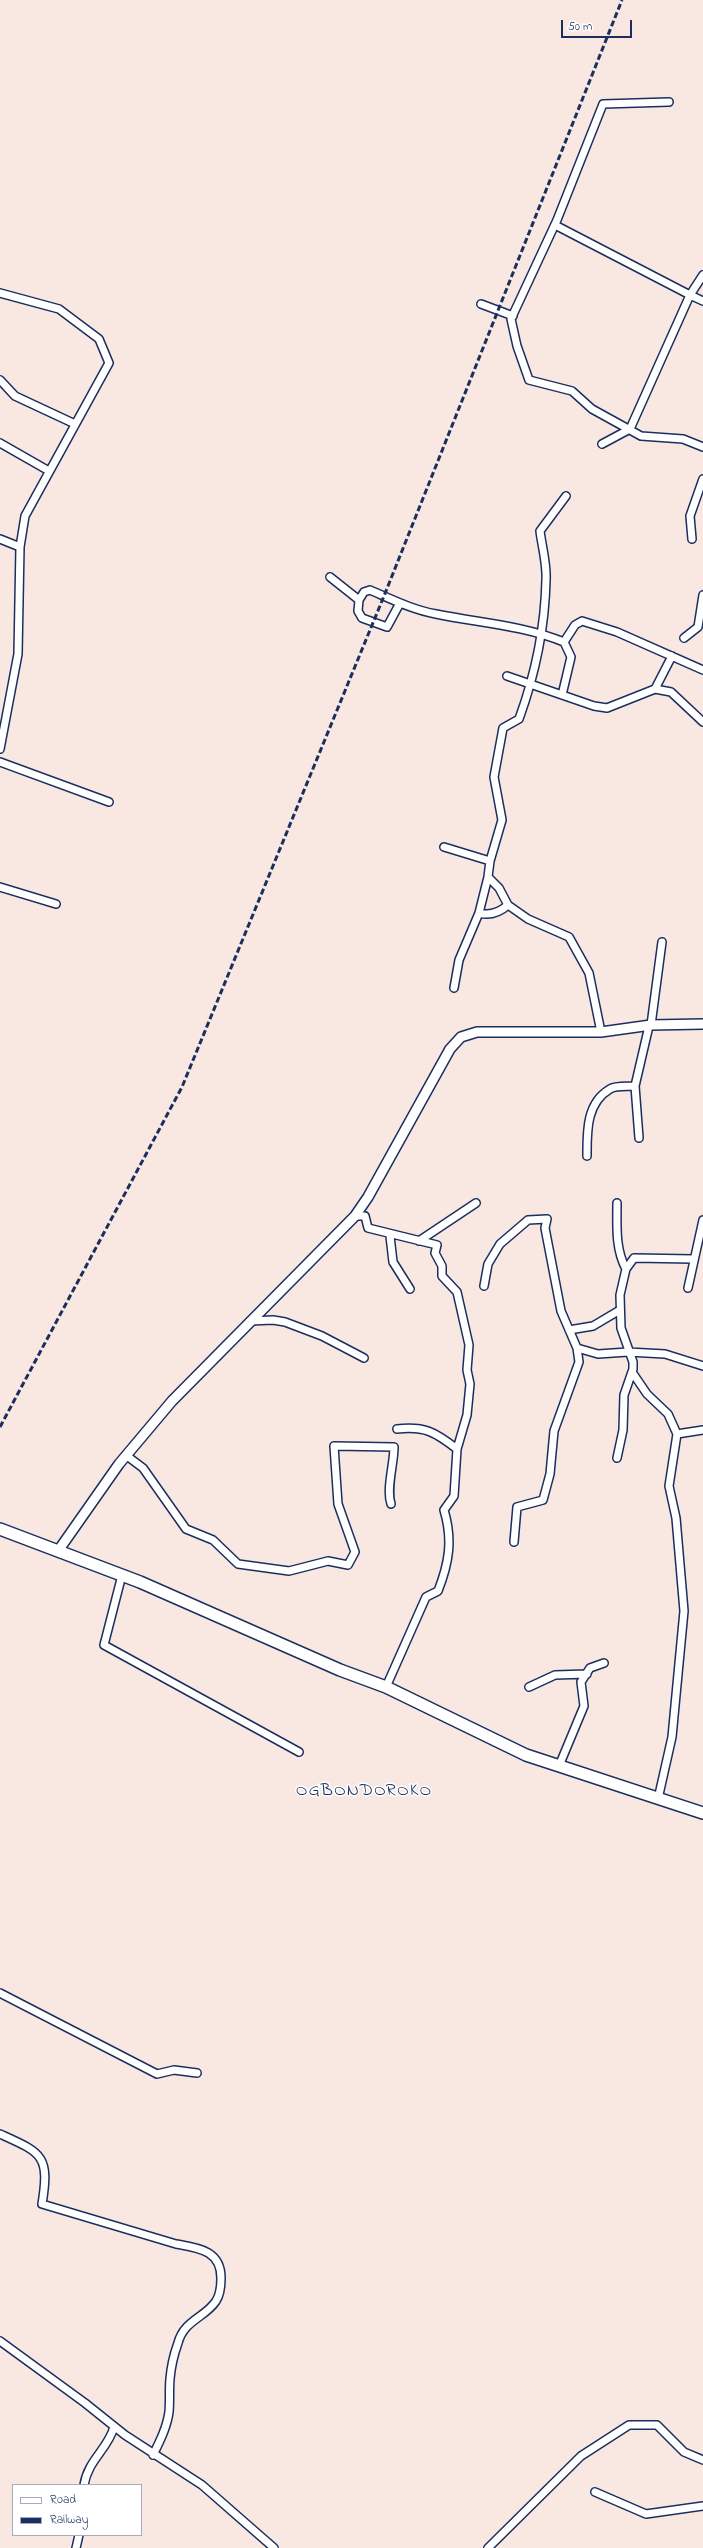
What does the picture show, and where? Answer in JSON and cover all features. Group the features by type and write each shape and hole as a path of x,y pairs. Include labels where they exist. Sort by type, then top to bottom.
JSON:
{"main road":[{"path":"0,1529 122,1575 340,1670 386,1687 526,1755 703,1812"}],"street":[{"path":"669,102 603,104 555,225 512,316 516,346 529,380 572,390 592,409 641,436 683,439 703,447"},
{"path":"555,225 703,301"},
{"path":"602,444 630,429 690,295 703,275"},
{"path":"0,293 59,309 99,339 109,363 24,516 20,547 18,654 0,749"},
{"path":"481,304 512,316"},
{"path":"0,380 15,396 75,424"},
{"path":"0,443 49,471"},
{"path":"692,539 690,516 703,479"},
{"path":"454,988 459,960 479,913 488,877 490,861 502,820 494,777 503,728 519,719 531,684 540,632 546,579 540,531 566,496"},
{"path":"0,539 20,547"},
{"path":"330,577 359,600"},
{"path":"400,603 387,627 362,618 358,611 359,600 364,592 370,590 400,603 434,614 496,623 540,632 564,642 570,657 562,695"},
{"path":"684,638 698,626 700,599 703,595"},
{"path":"564,642 575,625 582,622 617,632 703,670"},
{"path":"655,689 672,656"},
{"path":"507,676 594,706 607,708 655,689 671,692 703,722"},
{"path":"0,762 12,765 109,802"},
{"path":"444,847 490,861"},
{"path":"488,877 499,888 508,905 528,919 569,937 589,973 601,1032"},
{"path":"0,887 56,904"},
{"path":"479,913 486,915 500,911 508,905"},
{"path":"639,1138 635,1086 650,1026 662,942"},
{"path":"58,1551 127,1456 172,1401 355,1216 368,1197 432,1078 450,1049 461,1037 476,1032 601,1032 650,1026 703,1024"},
{"path":"587,1156 587,1124 596,1102 611,1088 635,1086"},
{"path":"418,1240 476,1203"},
{"path":"617,1203 617,1240 622,1262 626,1269"},
{"path":"355,1216 365,1216 368,1228 390,1236 418,1240 437,1246 435,1253 442,1266 442,1276 457,1292 469,1345 467,1370 470,1384 467,1415 457,1449 454,1496 444,1510 449,1527 450,1543 445,1574 438,1591 426,1597 386,1687"},
{"path":"484,1286 488,1264 500,1244 528,1220 547,1219 545,1228 561,1311 577,1348 579,1362 554,1431 550,1474 543,1500 517,1507 514,1542"},
{"path":"688,1288 693,1259 703,1220"},
{"path":"390,1236 393,1262 410,1289"},
{"path":"617,1458 623,1430 624,1396 632,1372 633,1362 628,1352 621,1328 620,1295 626,1269 634,1258 693,1259"},
{"path":"569,1330 593,1326 620,1310"},
{"path":"250,1321 273,1320 285,1322 322,1336 364,1358"},
{"path":"577,1348 598,1354 628,1352 665,1354 703,1366"},
{"path":"632,1372 647,1394 668,1414 677,1434 669,1486 676,1518 684,1611 672,1737 658,1798"},
{"path":"397,1429 416,1427 438,1434 457,1449"},
{"path":"677,1434 703,1430"},
{"path":"127,1456 143,1468 186,1530 213,1540 238,1564 289,1571 328,1561 348,1565 355,1552 338,1504 334,1446 394,1447 394,1467 388,1495 392,1504"},
{"path":"122,1575 104,1645 299,1752"},
{"path":"559,1766 584,1706 582,1682 590,1668 604,1663"},
{"path":"530,1687 555,1675 587,1674"},
{"path":"0,1993 157,2074 174,2070 197,2074"},
{"path":"0,2134 31,2148 42,2158 46,2178 42,2204 176,2244 199,2248 216,2258 220,2263 221,2286 216,2301 207,2312 193,2319 178,2341 170,2378 169,2413 163,2435 153,2455"},
{"path":"0,2341 153,2455 202,2485 274,2548"},
{"path":"488,2548 581,2456 629,2426 657,2425 684,2452 703,2460"},
{"path":"84,2484 90,2463 111,2438 114,2426"},
{"path":"595,2492 646,2514 703,2506"},
{"path":"76,2548 79,2536"}],"railway":[{"path":"0,1427 182,1087 384,596 622,0"}],"district":[{"name":"OGBONDOROKO","path":"364,1792"}]}
